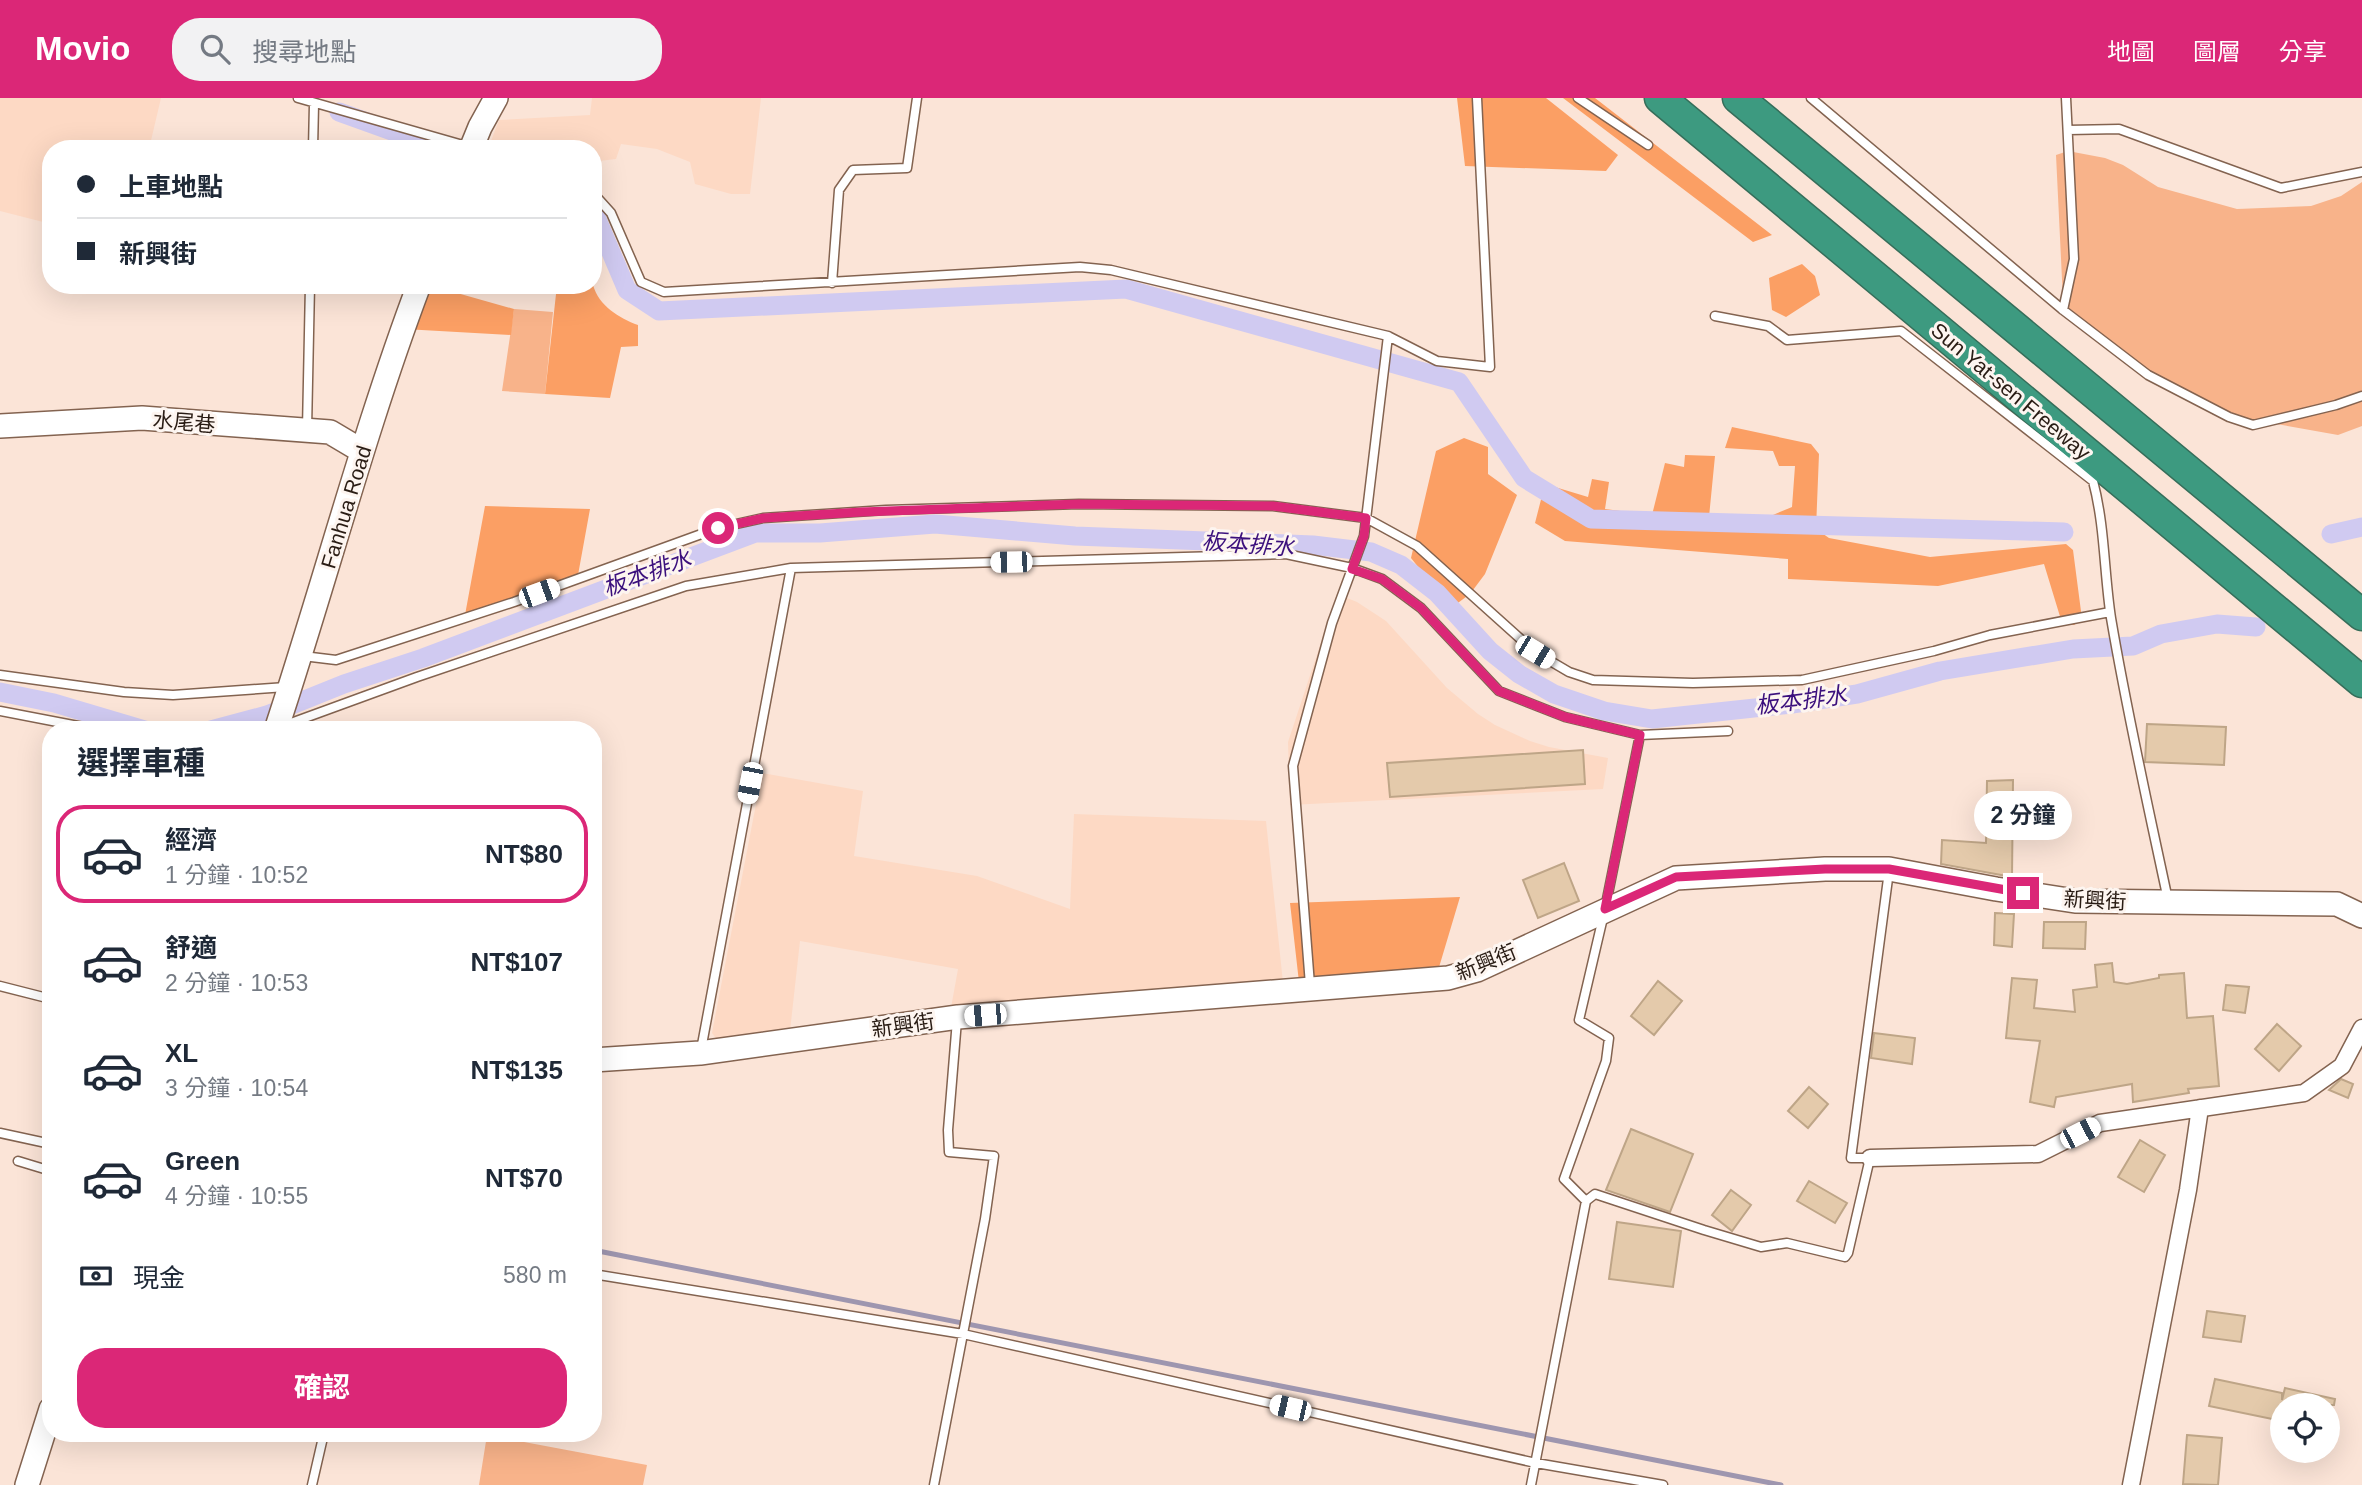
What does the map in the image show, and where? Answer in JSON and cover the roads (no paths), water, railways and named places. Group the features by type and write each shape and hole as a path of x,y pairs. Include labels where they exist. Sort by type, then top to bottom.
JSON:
{"highway":[{"name":"Sun Yat-sen Freeway","path":"1660,98 2362,682"},
{"path":"1738,98 2362,615"}],"street":[{"path":"476,140 496,98"},
{"name":"Fanhua Road","path":"277,721 301,656 388,366 416,294"},
{"name":"水尾巷","path":"0,426 142,418 330,432 362,451"},
{"name":"新興街","path":"602,1059 700,1053 958,1017 1448,978 1477,970 1676,877 1825,869 1889,869 2076,901 2337,904 2362,916"},
{"path":"1870,1158 2038,1154 2100,1123 2304,1093 2343,1066 2362,1028"},
{"path":"2131,1485 2188,1190 2200,1108"},
{"path":"27,1485 42,1438"}],"lane":[{"path":"298,98 443,140"},
{"path":"832,282 839,190 853,170 908,169 917,98"},
{"path":"602,202 611,212 641,282 664,292 1080,267 1111,270 1388,336 1437,361 1490,368 1477,98"},
{"path":"1578,98 1648,145"},
{"path":"1811,98 2063,310 2148,374 2229,417 2253,425 2362,396"},
{"path":"2063,310 2074,260 2066,98"},
{"path":"313,140 314,104"},
{"path":"2068,130 2119,129 2281,188 2362,172"},
{"path":"307,432 310,294"},
{"path":"1715,316 1768,326 1787,340 1901,331 2093,481 2100,508 2110,612 2125,701 2169,903"},
{"path":"1310,988 1293,766 1332,623 1364,536 1388,336"},
{"path":"301,656 336,660 514,602 718,528 764,518 886,510 1079,504 1273,506 1366,518 1417,546 1535,652 1569,672 1593,681 1693,683 1802,680 1934,651 1990,635 2110,612"},
{"path":"296,721 686,586 790,568 1286,554 1352,569 1382,579 1421,608 1499,691 1565,717 1640,735 1728,731"},
{"path":"700,1053 790,568"},
{"path":"0,675 124,692 173,695 290,687"},
{"path":"0,711 52,721"},
{"path":"1586,1201 1564,1179 1606,1061 1609,1038 1579,1020 1605,909 1640,735"},
{"path":"1531,1485 1586,1201 1595,1194 1761,1247 1787,1243 1845,1256 1848,1252 1870,1158 1851,1158 1889,869"},
{"path":"0,986 42,997"},
{"path":"934,1485 994,1156 949,1152 948,1130 958,1017"},
{"path":"0,1133 42,1142"},
{"path":"18,1161 42,1168"},
{"path":"602,1275 963,1334 1536,1463 1663,1485"},
{"path":"312,1485 322,1442"}],"waterway":[{"path":"339,112 417,140"},
{"path":"602,231 627,290 659,311 1126,289 1459,382 1524,478 1591,519 2064,532"},
{"name":"板本排水","path":"245,721 423,658 755,533 820,533 935,524 1075,536 1313,545 1371,552 1401,565 1437,593 1490,651 1519,674 1554,694 1604,711 1652,719 1857,694 1940,671 2073,649 2133,646 2161,634 2217,624 2256,627"},
{"path":"2331,534 2362,527"},
{"name":"板本排水","path":"0,692 54,703 115,721"},
{"path":"602,1252 1781,1485"}]}
